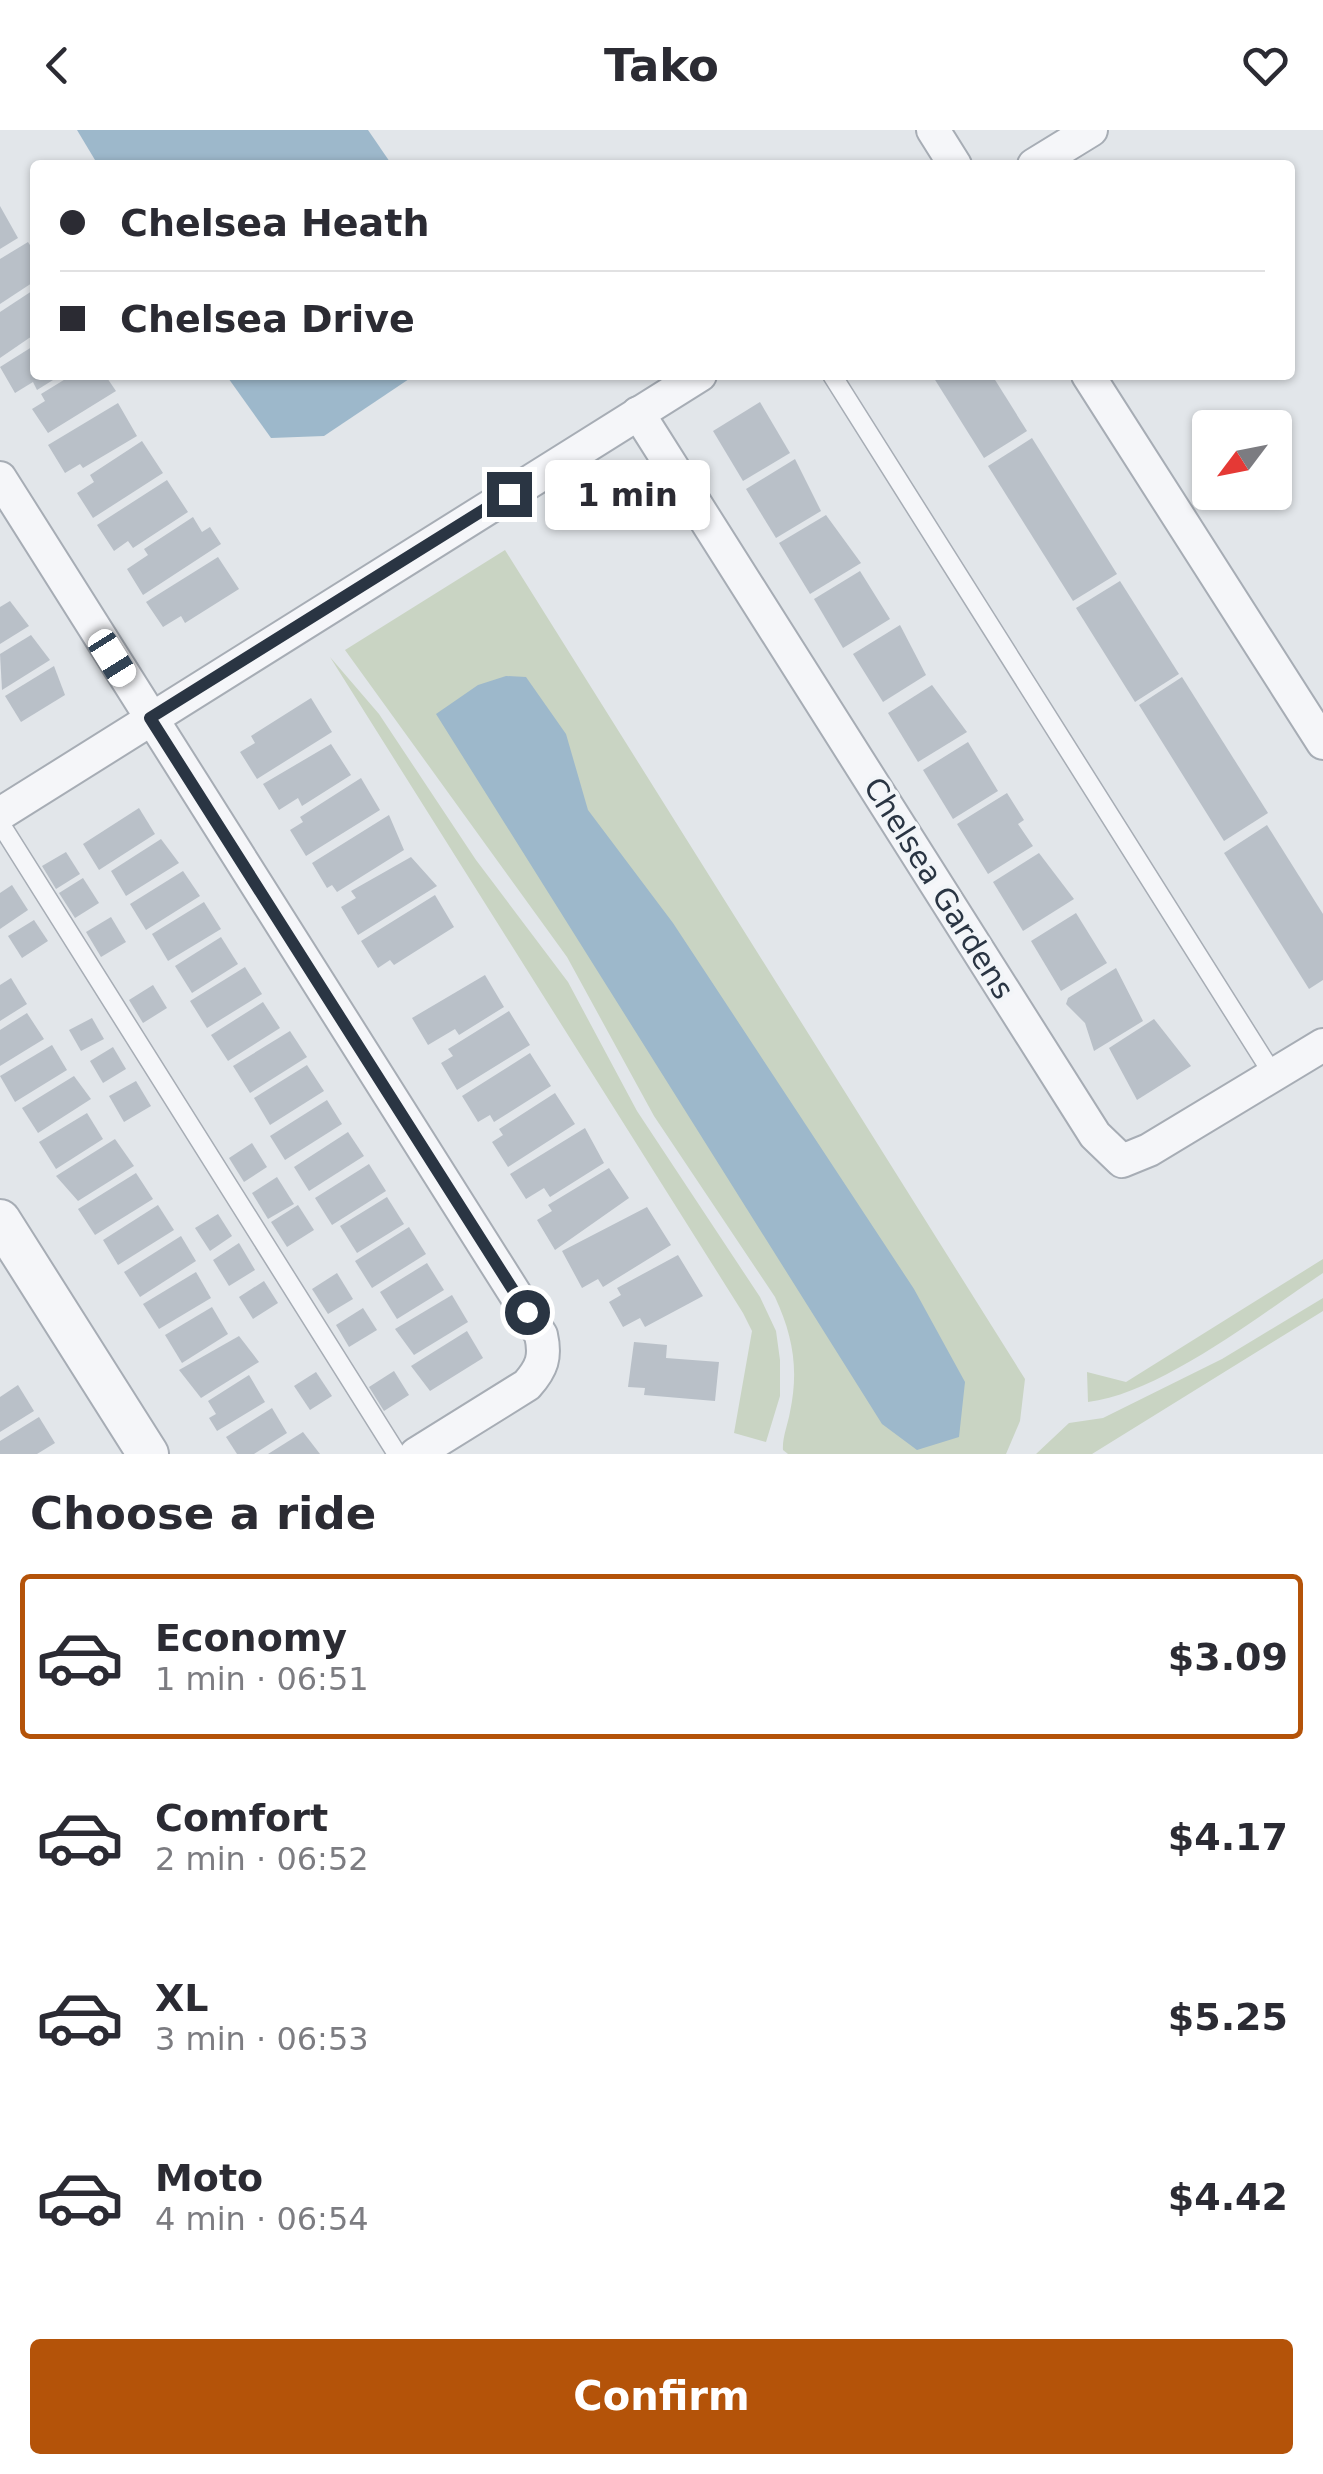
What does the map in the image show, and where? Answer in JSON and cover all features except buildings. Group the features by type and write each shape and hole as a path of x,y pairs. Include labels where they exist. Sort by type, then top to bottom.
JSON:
{"street":[{"path":"932,130 952,160"},
{"path":"1042,160 1091,130"},
{"path":"0,814 692,380"},
{"path":"1091,380 1323,742"},
{"name":"Chelsea Gardens","path":"638,413 1095,1135 1122,1161 1149,1150 1323,1045"},
{"path":"0,478 541,1335 546,1354 540,1370 526,1385 416,1454"},
{"path":"0,1220 148,1454"}],"lane":[{"path":"835,380 1274,1076"},
{"path":"0,822 397,1454"}],"green space":[{"path":"505,550 1025,1379 1020,1421 1006,1454 788,1454 783,1450 794,1367 790,1339 775,1297 654,1116 567,957 345,650"},
{"path":"330,657 379,714 476,860 568,982 637,1111 760,1297 776,1331 780,1360 780,1396 766,1442 734,1433 752,1331 743,1313"},
{"path":"1323,1259 1323,1273 1209,1350 1146,1384 1088,1402 1087,1372 1126,1382"},
{"path":"1323,1298 1323,1311 1092,1454 1036,1454 1069,1423 1103,1418 1222,1359"}],"water":[{"path":"77,130 368,130 389,160 95,160"},
{"path":"230,380 408,380 324,436 271,438"},
{"path":"506,676 526,677 566,734 588,810 673,923 914,1289 965,1382 959,1437 917,1450 882,1424 436,714 478,685"}],"route":[{"path":"509,494 150,718 527,1312"}]}
